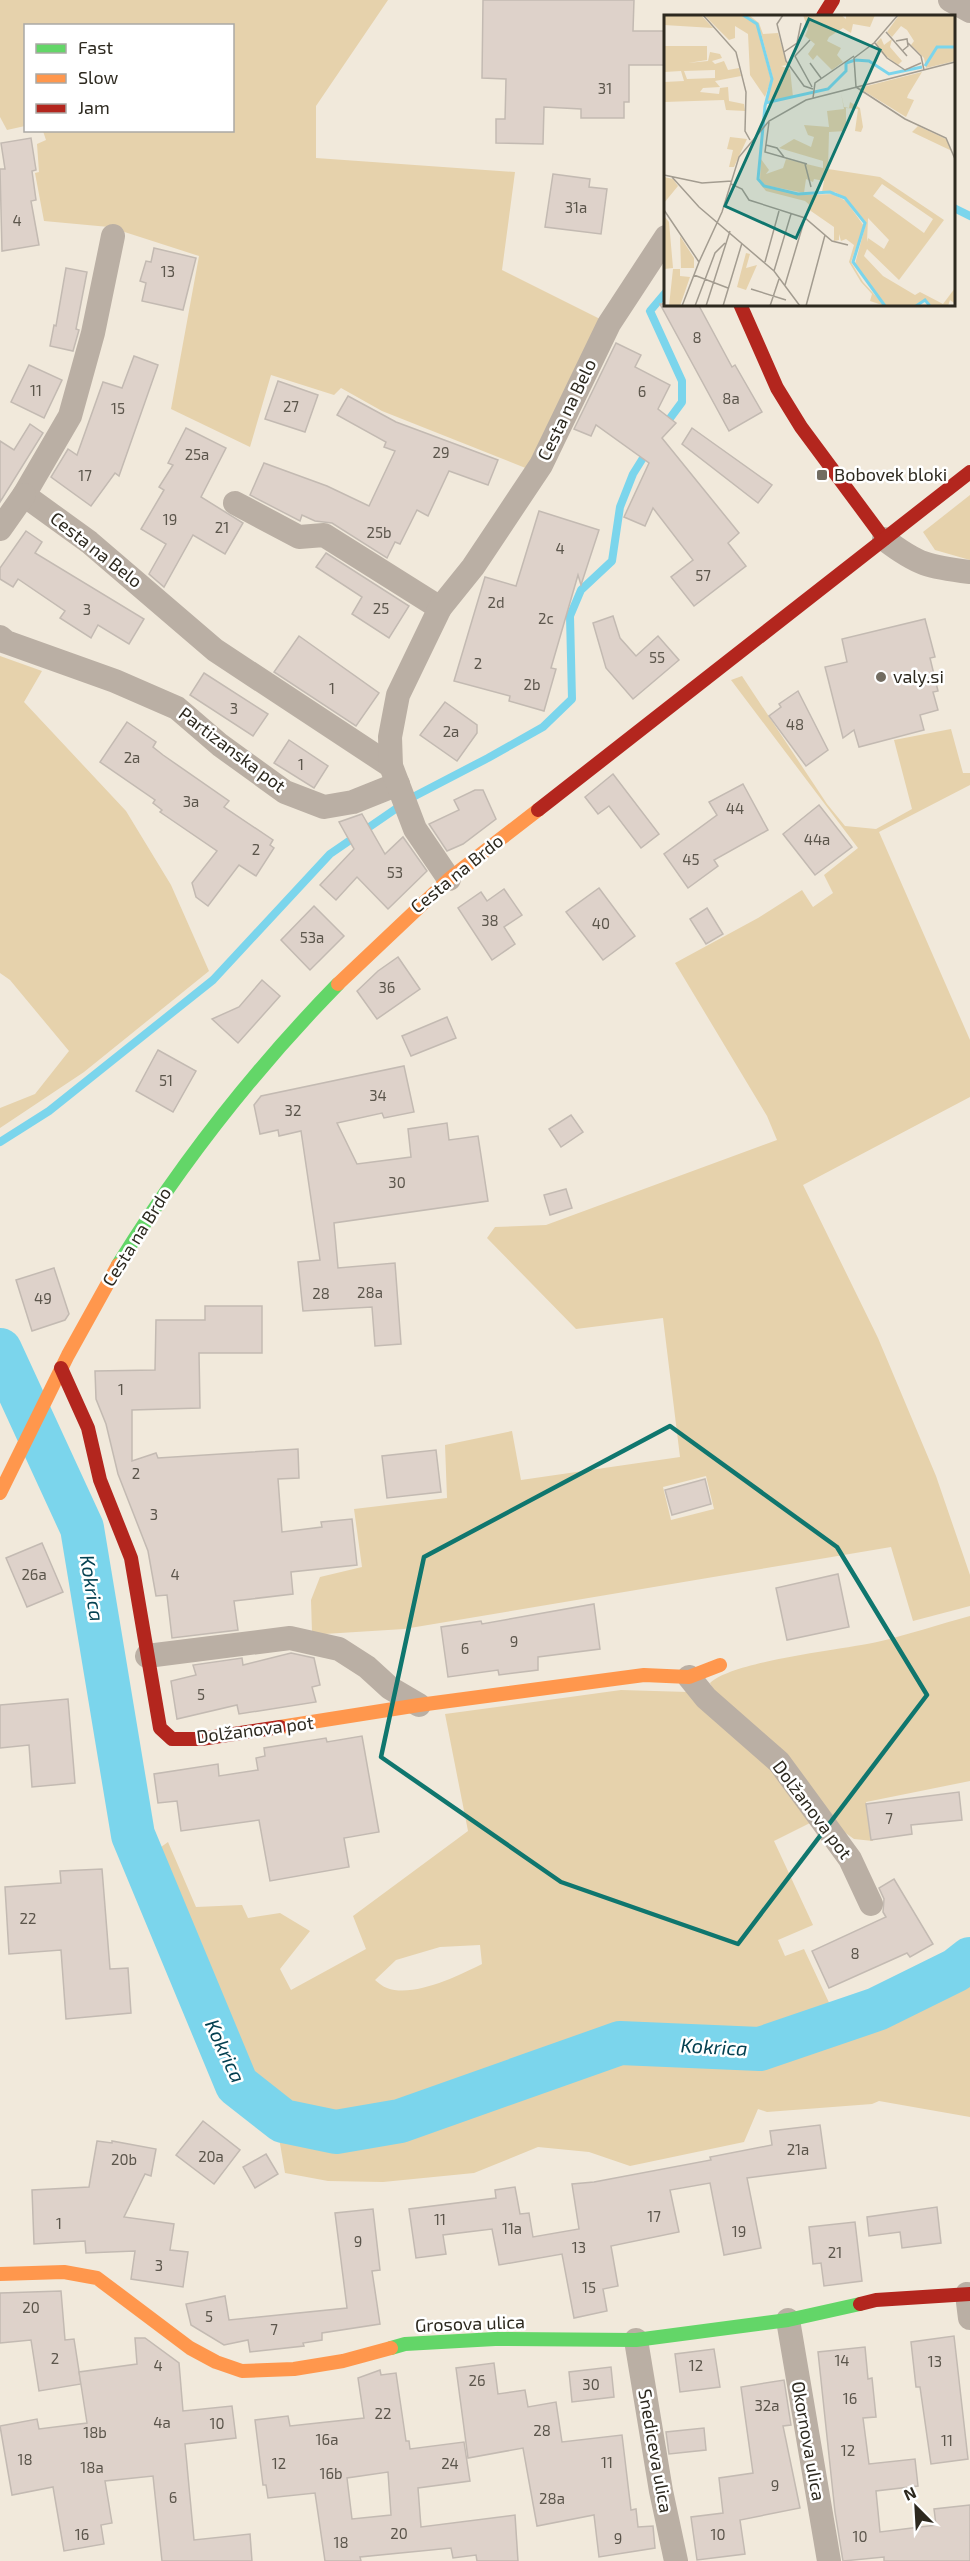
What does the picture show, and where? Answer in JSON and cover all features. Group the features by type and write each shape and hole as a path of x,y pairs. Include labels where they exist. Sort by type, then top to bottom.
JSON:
{"street":[{"path":"824,15 832,0"},
{"path":"950,0 970,10"},
{"path":"0,529 24,495 70,416 93,333 113,236"},
{"name":"Cesta na Belo","path":"449,879 415,829 395,775 390,737 398,694 440,608 473,567 541,465 609,324 664,240"},
{"path":"741,306 777,388 801,427 884,539 903,554 928,567 970,572"},
{"name":"Cesta na Brdo","path":"0,1493 61,1368 112,1274 185,1163 242,1087 381,939 449,879 970,472"},
{"name":"Cesta na Belo","path":"24,495 89,542 215,650 395,775"},
{"path":"235,503 299,537 324,535 440,608"},
{"name":"Partizanska pot","path":"0,637 6,642 115,681 177,708 220,745 285,792 324,807 353,802 395,775"},
{"name":"Dolžanova pot","path":"61,1368 88,1428 100,1480 131,1558 160,1728 172,1739 201,1739 419,1705 644,1675 689,1677 720,1665"},
{"path":"147,1656 290,1638 339,1649 367,1667 390,1688 419,1705"},
{"name":"Dolžanova pot","path":"689,1677 706,1698 779,1762 850,1859 871,1904"},
{"name":"Grosova ulica","path":"0,2274 64,2272 97,2278 189,2348 216,2362 242,2371 294,2369 405,2344 495,2339 636,2340 788,2320 876,2300 969,2294"},
{"path":"969,2294 970,2318"},
{"name":"Okornova ulica","path":"788,2320 829,2561"},
{"name":"Snediceva ulica","path":"636,2340 661,2491 676,2561"}],"highlighted area":[{"path":"670,1426 837,1547 927,1695 738,1944 561,1882 381,1757 424,1557"}],"shaded area":[{"path":"0,0 388,0 316,106 316,158 515,172 502,270 602,320 528,469 382,411 341,388 334,395 271,375 250,447 171,409 199,256 109,227 44,221 35,173 39,172 37,144 46,140 43,132 234,132 234,24 24,24 24,126 7,130 0,117"},
{"path":"970,495 970,560 935,550 923,532"},
{"path":"0,656 42,671 24,702 126,811 171,885 209,971 84,1072 0,1128 0,1108 35,1094 69,1051 10,980 0,973"},
{"path":"742,676 827,804 845,826 876,829 912,809 894,740 951,729 963,773 970,773 970,785 879,832 970,1040 970,1097 803,1185 878,1338 936,1476 970,1575 970,1606 913,1621 891,1547 404,1629 324,1634 312,1632 311,1600 320,1577 362,1567 354,1509 447,1498 445,1445 512,1431 521,1480 680,1457 663,1318 576,1329 487,1238 495,1227 546,1225 777,1140 767,1116 675,963 758,918 802,890 813,907 833,893 824,875 858,848 731,680","holes":["706,1476 714,1509 671,1520 663,1487"]},
{"path":"970,1616 970,1781 866,1802 873,1841 854,1839 837,1827 719,1703 710,1683 722,1675 763,1662 877,1642"},
{"path":"621,1690 688,1692 765,1755 816,1820 774,1841 813,1925 778,1940 785,1956 804,1949 832,2009 739,2038 652,2034 590,2043 427,2103 336,2121 305,2117 271,2096 250,2076 231,2045 189,1941 171,1889 161,1847 168,1842 196,1907 242,1905 248,1918 280,1913 310,1931 280,1969 291,1990 366,1949 353,1916 468,1831 445,1714","holes":["480,1945 482,1964 435,1984 409,1990 387,1988 375,1980 396,1960 440,1947"]},
{"path":"970,1972 970,2117 879,2101 872,2104 767,2112 758,2109 744,2142 630,2166 589,2152 538,2147 474,2173 383,2182 328,2181 285,2173 278,2132 307,2137 363,2136 406,2127 457,2106 531,2084 624,2051 654,2048 704,2057 757,2061 815,2046 941,1992"}],"building":[{"path":"483,0 634,0 633,31 664,31 664,65 629,65 629,102 624,102 624,118 581,118 581,109 544,107 543,144 496,143 496,119 505,119 506,79 482,78"},
{"path":"31,138 36,170 32,171 36,200 31,201 39,245 2,251 0,169 5,169 1,143"},
{"path":"553,174 590,179 589,187 607,189 601,234 545,227"},
{"path":"154,248 196,258 183,310 142,301 146,283 140,281 146,261 151,262"},
{"path":"66,268 87,272 76,329 79,330 73,351 50,346 54,325 56,326"},
{"path":"660,304 699,306 732,367 735,365 762,412 729,431"},
{"path":"616,343 641,355 635,367 670,385 658,409 676,423 662,438 739,533 728,543 746,566 694,606 671,577 693,560 653,508 645,526 624,517 649,463 596,425 591,436 574,429"},
{"path":"134,356 158,365 119,476 115,473 91,506 51,477 68,449 77,455 103,382 122,388"},
{"path":"29,365 62,380 44,418 11,402"},
{"path":"278,381 318,395 305,432 265,419"},
{"path":"348,396 396,422 498,460 488,485 449,471 428,516 417,510 400,544 395,542 387,558 332,523 315,521 302,515 300,521 250,495 264,463 327,486 369,506 395,451 384,447 386,442 337,415"},
{"path":"30,424 43,433 0,502 0,441 14,450"},
{"path":"186,428 226,448 201,497 243,523 225,554 193,535 164,587 149,574 166,544 141,529 164,490 159,487 173,465 168,463"},
{"path":"692,428 772,485 758,503 682,444"},
{"path":"539,511 599,530 581,585 578,575 551,668 556,669 544,711 509,701 510,696 454,681 485,577 516,586"},
{"path":"26,531 42,542 35,553 144,619 129,644 98,625 91,638 60,618 65,611 18,579 13,587 0,579 0,568"},
{"path":"326,553 409,606 389,638 352,614 362,597 316,567"},
{"path":"613,616 620,638 636,656 658,636 679,660 633,699 606,668 593,623"},
{"name":"valy.si","path":"925,619 935,657 930,658 938,691 933,692 938,710 920,715 924,730 859,747 854,730 843,738 825,667 847,662 842,639"},
{"path":"299,636 379,693 356,726 274,672"},
{"path":"204,673 268,714 253,736 190,695"},
{"path":"798,691 828,750 806,766 769,716 781,707 779,704"},
{"path":"445,702 477,725 477,733 457,761 420,735"},
{"path":"127,722 156,742 153,747 163,755 229,801 224,807 273,840 270,845 274,848 256,876 239,865 208,906 196,897 192,883 217,851 160,812 162,810 153,803 155,800 100,762"},
{"path":"289,740 328,766 314,788 274,763"},
{"path":"613,774 659,834 641,848 609,806 598,814 585,797"},
{"path":"743,784 768,830 714,860 718,866 688,888 664,854 717,815 709,802"},
{"path":"475,790 483,790 496,819 463,844 447,851 429,824 459,810 454,800"},
{"path":"819,805 852,847 815,875 783,834"},
{"path":"362,814 385,854 403,837 427,871 388,909 357,877 336,900 320,885 354,849 339,822"},
{"path":"599,888 635,936 603,960 566,912"},
{"path":"504,889 522,915 504,927 515,944 492,960 458,908 481,892 487,901"},
{"path":"314,906 344,936 310,970 281,940"},
{"path":"707,908 723,934 706,944 690,919"},
{"path":"398,957 420,989 377,1019 357,991 378,971"},
{"path":"262,980 280,996 238,1043 212,1019 239,1007"},
{"path":"447,1017 456,1038 411,1056 402,1036"},
{"path":"158,1050 196,1071 173,1112 136,1091"},
{"path":"404,1066 414,1112 384,1118 382,1113 337,1123 357,1164 411,1157 408,1129 447,1123 449,1140 478,1136 488,1201 334,1223 338,1268 395,1263 401,1344 375,1346 372,1307 303,1311 298,1262 320,1260 301,1131 279,1136 278,1130 260,1134 254,1105 261,1096"},
{"path":"571,1115 583,1132 561,1147 549,1129"},
{"path":"566,1189 572,1208 550,1215 544,1195"},
{"path":"54,1268 69,1314 65,1320 32,1331 16,1280"},
{"path":"205,1306 262,1306 262,1353 199,1353 200,1408 132,1410 132,1461 156,1453 158,1458 298,1449 299,1478 278,1479 282,1532 322,1527 321,1522 352,1519 357,1565 291,1572 293,1594 234,1601 238,1630 172,1638 167,1595 156,1596 148,1551 118,1474 106,1424 96,1399 95,1371 155,1370 156,1320 205,1320"},
{"path":"436,1450 441,1492 387,1498 382,1456"},
{"path":"705,1479 711,1504 672,1515 665,1490"},
{"path":"42,1543 63,1592 27,1607 6,1558"},
{"path":"838,1574 849,1627 787,1640 776,1588"},
{"path":"594,1604 600,1649 538,1657 538,1670 499,1675 498,1670 448,1677 441,1627 481,1621 482,1624"},
{"path":"291,1653 314,1658 320,1685 312,1687 316,1702 239,1714 237,1705 177,1719 171,1681 196,1675 193,1665 242,1658 243,1665"},
{"path":"68,1699 75,1783 32,1787 29,1745 0,1748 0,1705"},
{"path":"362,1736 379,1832 344,1838 349,1867 270,1881 259,1820 181,1831 177,1801 158,1803 154,1774 218,1764 219,1776 258,1770 256,1758 265,1756 264,1748 326,1738 327,1742"},
{"path":"959,1792 962,1820 911,1825 912,1834 871,1840 866,1804"},
{"path":"102,1869 110,1969 128,1968 131,2013 66,2019 61,1950 9,1954 5,1887 61,1883 60,1871"},
{"path":"894,1879 933,1944 910,1957 907,1953 829,1988 812,1951 886,1917 883,1912 884,1899 879,1888"},
{"path":"203,2121 240,2150 214,2184 176,2155"},
{"path":"820,2125 826,2168 747,2178 761,2248 724,2255 710,2183 670,2190 679,2232 611,2246 618,2286 603,2289 607,2311 574,2318 562,2254 499,2265 492,2229 443,2235 446,2254 416,2258 409,2209 496,2198 495,2190 515,2187 520,2214 529,2213 533,2237 579,2229 572,2184 711,2160 710,2157 772,2145 770,2131"},
{"path":"97,2141 112,2143 112,2141 156,2149 151,2176 145,2174 124,2217 174,2224 170,2250 188,2252 183,2287 131,2279 135,2251 86,2253 85,2241 34,2244 32,2190 89,2187"},
{"path":"266,2154 278,2174 255,2188 243,2167"},
{"path":"937,2207 941,2243 902,2248 900,2232 869,2236 867,2217"},
{"path":"373,2209 380,2270 372,2271 380,2324 322,2333 322,2340 303,2343 304,2346 250,2352 248,2340 224,2345 191,2325 186,2304 225,2296 229,2320 347,2308 335,2213"},
{"path":"855,2222 862,2281 824,2286 821,2263 813,2264 809,2227"},
{"path":"61,2291 65,2340 74,2339 81,2384 39,2391 31,2340 0,2343 0,2293"},
{"path":"954,2336 968,2459 931,2464 920,2387 916,2387 911,2342"},
{"path":"135,2338 145,2338 179,2363 183,2411 232,2406 236,2438 185,2444 194,2540 250,2534 252,2561 162,2561 153,2476 105,2481 112,2523 101,2525 104,2544 64,2551 53,2487 12,2495 0,2426 37,2419 39,2429 87,2423 79,2372 137,2364"},
{"path":"865,2347 868,2379 872,2378 876,2417 863,2418 869,2464 915,2459 918,2486 876,2491 880,2532 936,2525 934,2509 970,2505 970,2561 884,2561 884,2557 843,2561 835,2512 818,2352"},
{"path":"714,2349 720,2387 680,2392 675,2354"},
{"path":"494,2363 498,2394 525,2390 528,2407 556,2402 562,2442 622,2435 631,2510 636,2509 638,2527 653,2526 655,2548 599,2557 594,2515 537,2526 523,2448 468,2458 456,2368"},
{"path":"611,2367 614,2397 572,2402 569,2372"},
{"path":"380,2370 381,2375 396,2373 406,2441 409,2441 410,2449 464,2442 470,2481 418,2488 421,2527 515,2515 518,2561 477,2561 476,2555 453,2558 451,2548 360,2557 361,2561 325,2561 315,2493 268,2498 266,2485 263,2485 255,2420 288,2416 290,2426 364,2418 358,2378","holes":["388,2472 391,2515 352,2519 347,2478"]},
{"path":"784,2380 791,2425 783,2426 800,2508 740,2520 745,2554 697,2560 691,2517 723,2513 719,2478 753,2473 741,2387"},
{"path":"704,2428 706,2450 669,2454 666,2432"}],"waterway":[{"path":"955,208 970,216"},
{"path":"664,294 650,311 682,381 682,402 665,425"},
{"path":"0,1142 49,1111 213,980 330,854 413,797 543,727 572,699 570,616 581,590 612,561 620,507 633,474 648,450"},
{"name":"Kokrica","path":"0,1350 82,1528 133,1835 237,2085 283,2121 336,2132 400,2121 620,2043 760,2049 877,2009 956,1970 970,1959"}],"traffic: fast":[{"path":"118,1265 167,1190 220,1118 277,1050 338,984"},
{"path":"391,2348 405,2344 495,2339 636,2340 788,2320 860,2304"}],"traffic: slow":[{"path":"338,984 449,879 538,810"},
{"path":"0,1493 68,1355 118,1265"},
{"path":"280,1727 419,1705 644,1675 689,1677 720,1665"},
{"path":"0,2274 64,2272 97,2278 190,2348 216,2362 242,2371 294,2369 343,2361 391,2348"}],"traffic: jam":[{"path":"824,15 833,0"},
{"path":"741,306 777,388 801,427 884,539"},
{"path":"538,810 970,472"},
{"path":"61,1368 88,1428 100,1480 131,1558 160,1728 172,1739 201,1739 280,1727"},
{"path":"860,2304 876,2300 970,2294"}],"place":[{"name":"Bobovek bloki","path":"822,475"},
{"name":"valy.si","path":"881,677"}]}
